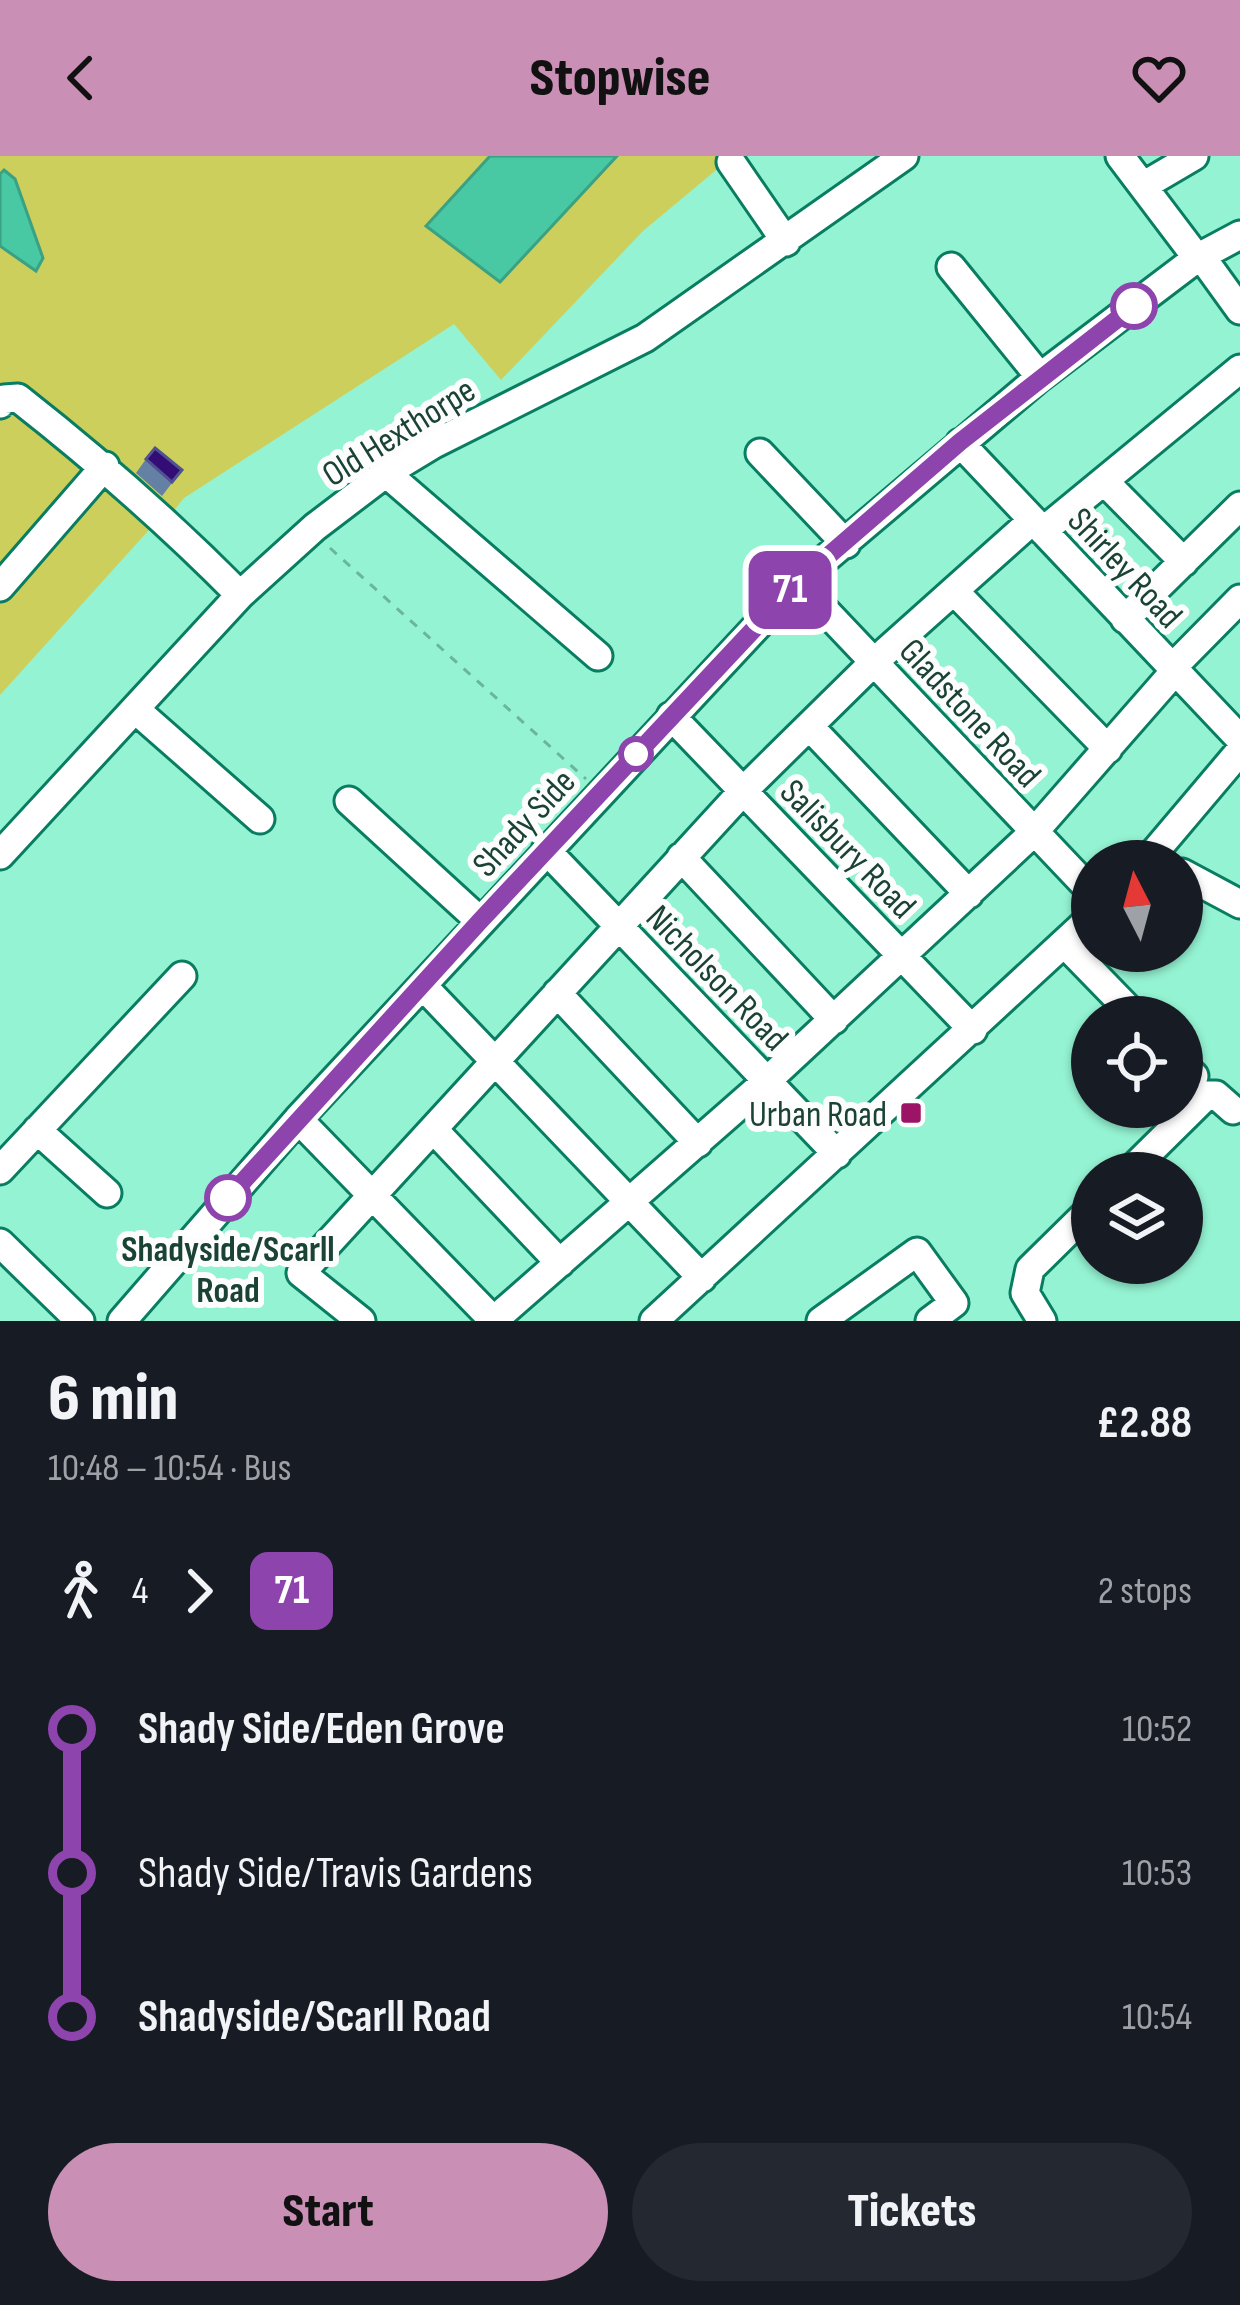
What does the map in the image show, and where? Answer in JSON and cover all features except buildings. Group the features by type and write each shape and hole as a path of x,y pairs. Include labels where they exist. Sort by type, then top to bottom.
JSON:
{"street":[{"name":"Old Hexthorpe","path":"0,855 241,595 311,531 386,473 645,338 904,156"},
{"path":"1120,156 1240,310"},
{"path":"1143,186 1194,156"},
{"path":"731,162 786,242"},
{"name":"Shady Side","path":"122,1321 298,1119 798,582 1040,377 1199,257 1240,235"},
{"path":"951,267 1040,377"},
{"path":"361,1321 301,1273 618,925 744,790 954,590 1104,481 1240,369"},
{"path":"0,404 19,398 162,515 241,595"},
{"name":"Shirley Road","path":"960,442 1240,739"},
{"path":"760,452 846,544"},
{"path":"0,587 104,466"},
{"path":"386,473 598,656"},
{"path":"1104,481 1184,562"},
{"path":"1125,619 1240,506"},
{"name":"Gladstone Road","path":"798,582 1071,870"},
{"path":"954,590 1108,748"},
{"path":"298,1119 494,1321 767,1081 1034,832 1240,599"},
{"path":"136,710 260,819"},
{"name":"Salisbury Road","path":"671,716 973,1030"},
{"path":"809,726 969,894"},
{"path":"1169,840 1240,751"},
{"path":"349,801 480,921"},
{"name":"Nicholson Road","path":"546,850 837,1154"},
{"path":"681,857 834,1019"},
{"path":"1203,884 1240,904"},
{"path":"654,1321 1071,940"},
{"path":"1066,945 1116,996"},
{"path":"0,1170 182,976"},
{"path":"423,986 702,1278"},
{"path":"557,993 698,1143"},
{"path":"1149,1152 1207,1095 1216,1095 1233,1110"},
{"path":"433,1129 560,1263"},
{"path":"37,1130 107,1193"},
{"path":"1042,1321 1025,1294 1030,1269 1071,1229"},
{"path":"0,1243 80,1321"},
{"path":"820,1321 917,1252 954,1303 930,1321"}],"path":[{"path":"311,531 601,792"}],"shaded area":[{"path":"0,156 733,156 643,231 501,380 454,324 184,498 171,514 166,511 0,695"},
{"path":"490,156 617,156 500,282 426,226"},
{"path":"4,170 15,179 43,258 36,271 0,246 0,174"}],"bus line":[{"name":"71","path":"228,1198 798,582 960,442 1134,306"}],"place":[{"name":"Urban Road","path":"911,1113"},
{"name":"Shadyside/Scarll Road","path":"228,1198"}]}
